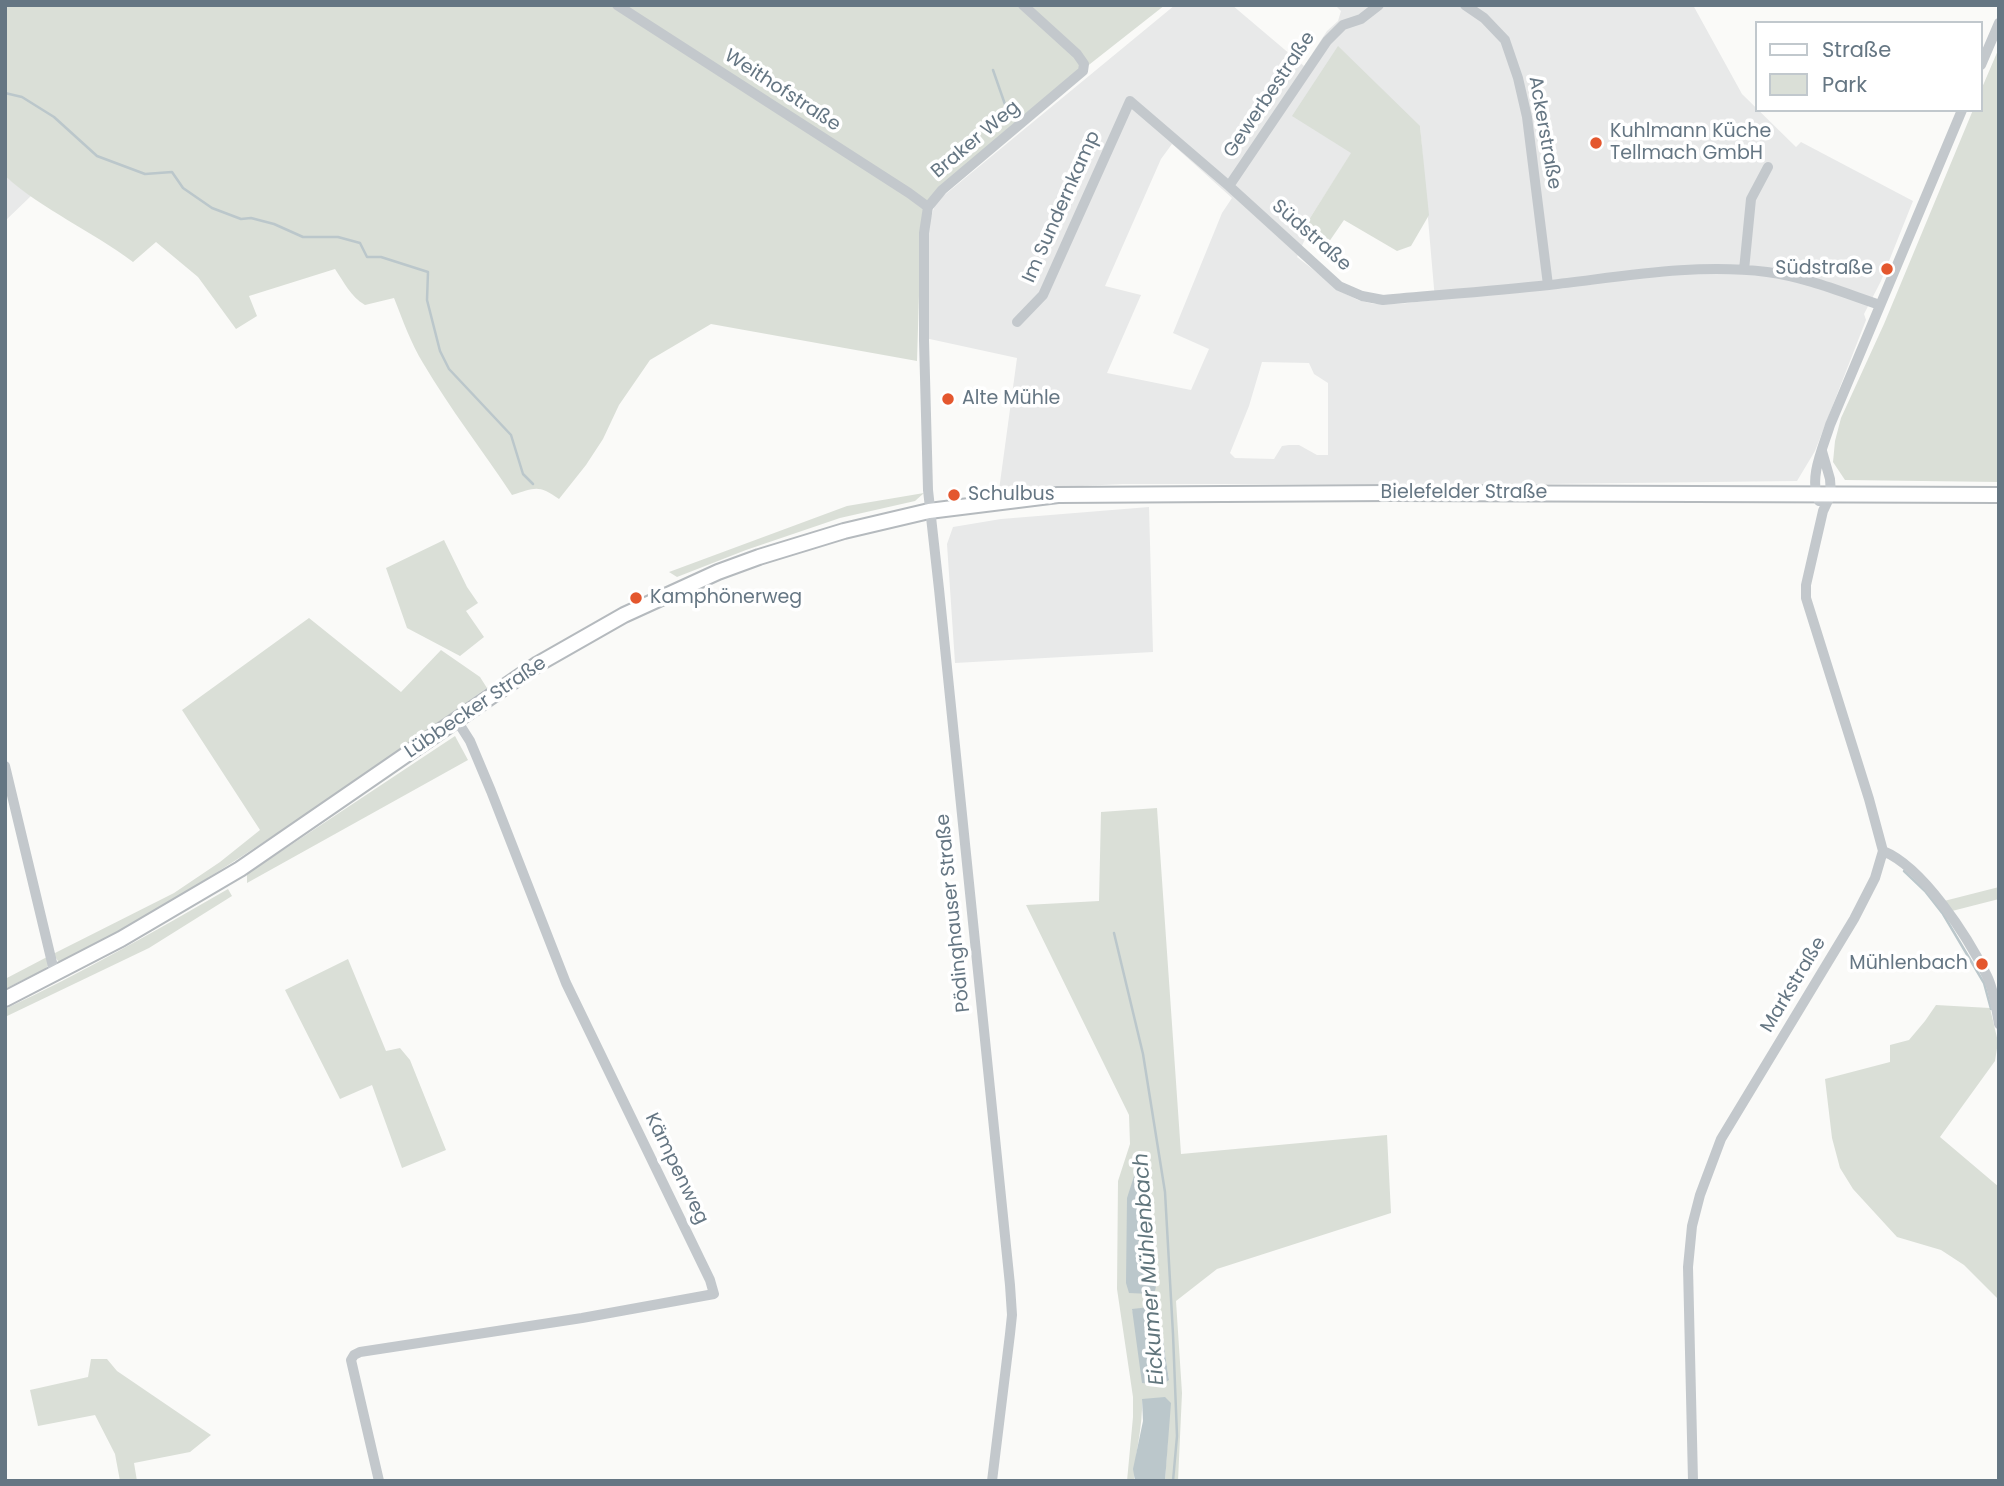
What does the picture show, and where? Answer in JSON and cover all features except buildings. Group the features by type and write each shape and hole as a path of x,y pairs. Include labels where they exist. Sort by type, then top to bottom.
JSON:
{"main road":[{"name":"Bielefelder Straße","path":"929,511 1058,495 1999,495"},
{"name":"Lübbecker Straße","path":"5,999 151,923 240,869 538,664 624,615 672,591 759,557 844,531 929,511"}],"street":[{"name":"Weithofstraße","path":"617,5 909,192 928,207"},
{"name":"Braker Weg","path":"924,340 924,233 928,207 942,190 1081,75 1085,68 1077,54 1023,5"},
{"name":"Gewerbestraße","path":"1229,186 1326,41 1343,25 1362,19 1379,5"},
{"name":"Ackerstraße","path":"1465,5 1484,18 1505,40 1518,78 1527,117 1548,285"},
{"path":"1983,60 1999,23"},
{"name":"Südstraße","path":"1130,101 1339,286 1362,296 1383,300 1659,272 1716,269 1771,273 1880,305"},
{"name":"Im Sundernkamp","path":"1017,322 1043,295 1130,101"},
{"path":"1823,511 1815,494 1815,472 1830,425 1961,112"},
{"path":"1744,270 1751,199 1768,167"},
{"name":"Pödinghauser Straße","path":"924,340 929,511 1012,1314 992,1481"},
{"path":"1822,451 1831,494 1823,511 1806,585 1806,598 1883,852 1895,856 1912,870 1961,932 1989,979 1999,1024"},
{"name":"Kämpenweg","path":"379,1481 351,1360 354,1355 714,1294 710,1280 566,983 491,790 470,741 456,719"},
{"path":"5,766 55,975"},
{"name":"Markstraße","path":"1693,1481 1688,1267 1692,1226 1700,1195 1721,1139 1854,919 1875,878 1883,852"}],"shaded area":[{"path":"1175,5 1232,5 1304,66 1327,31 1338,21 1341,11 1335,5 1693,5 1742,94 1756,108 1756,112 1760,112 1796,147 1801,142 1913,201 1881,281 1864,314 1866,320 1815,451 1797,481 1123,484 999,490 1017,358 925,338 927,229 936,202","holes":["1420,126 1435,300 1399,304 1374,304 1358,300 1342,292 1297,257 1310,218 1352,153","1172,144 1232,198 1222,213 1173,333 1209,349 1191,390 1107,373 1141,295 1105,286 1161,159","1262,362 1309,363 1314,374 1328,383 1328,455 1317,455 1299,445 1282,446 1274,459 1235,458 1230,453 1249,406"]},
{"path":"5,176 31,196 5,221"},
{"path":"1149,507 1153,652 955,663 947,544 953,527 1001,519"}],"green space":[{"path":"5,5 1165,5 940,188 921,230 917,361 711,324 650,360 619,405 603,439 586,465 559,499 541,489 512,495 423,363 394,298 365,305 351,293 335,269 249,296 257,316 236,329 198,277 156,242 133,262 35,199 5,176"},
{"path":"1338,46 1420,126 1429,215 1411,246 1397,251 1344,220 1322,252 1305,239 1310,218 1351,153 1292,116"},
{"path":"1999,48 1999,482 1845,480 1833,462 1841,418 1884,324 1972,112 1983,112 1983,85"},
{"path":"924,493 915,501 840,518 677,577 669,572 847,506"},
{"path":"444,540 478,603 466,611 484,637 460,656 407,628 386,568"},
{"path":"309,618 401,692 441,650 480,677 487,688 323,802 198,884 122,930 58,961 53,954 174,893 220,862 260,830 182,710"},
{"path":"455,736 468,760 247,883 247,874"},
{"path":"1157,808 1181,1154 1387,1135 1391,1213 1217,1269 1176,1301 1182,1393 1178,1481 1165,1481 1170,1403 1142,1399 1135,1481 1127,1481 1133,1397 1117,1289 1118,1181 1130,1144 1129,1115 1026,905 1099,901 1101,812","holes":["1158,1307 1169,1380 1132,1310"]},
{"path":"1999,887 1999,899 1952,911 1944,901"},
{"path":"228,889 232,896 149,948 5,1017 5,1009 146,936"},
{"path":"47,957 48,966 45,969 5,989 5,979"},
{"path":"348,959 386,1051 400,1048 410,1060 446,1150 402,1168 372,1085 340,1099 285,990"},
{"path":"1936,1005 1990,1008 1998,1042 1995,1061 1940,1137 1999,1187 1999,1300 1964,1265 1941,1250 1897,1237 1853,1189 1840,1168 1832,1138 1825,1079 1890,1062 1890,1045 1909,1040"},
{"path":"91,1359 107,1359 117,1371 211,1435 190,1452 134,1463 137,1481 120,1481 115,1454 95,1415 38,1426 30,1390 88,1377"}],"water":[{"path":"1136,1170 1147,1180 1157,1281 1155,1291 1150,1294 1129,1293 1126,1283 1127,1198"},
{"path":"1158,1306 1169,1380 1162,1385 1142,1383 1132,1309"},
{"path":"1165,1397 1171,1403 1165,1481 1135,1481 1133,1469 1143,1421 1142,1399"}],"waterway":[{"path":"993,70 1008,113"},
{"path":"5,93 22,97 54,117 97,156 145,174 172,172 183,188 212,208 241,219 251,218 274,224 303,237 338,237 360,243 367,257 381,257 428,272 427,300 440,351 449,369 511,435 523,474 533,484"},
{"path":"1904,871 1925,891 1943,914 1984,983 1991,1009"},
{"name":"Eickumer Mühlenbach","path":"1114,933 1143,1054 1165,1192 1177,1436 1173,1481"}],"place":[{"name":"Kuhlmann Küche Tellmach GmbH","path":"1596,143"},
{"name":"Südstraße","path":"1887,269"},
{"name":"Alte Mühle","path":"948,399"},
{"name":"Schulbus","path":"954,495"},
{"name":"Kamphönerweg","path":"636,598"},
{"name":"Mühlenbach","path":"1982,964"}]}
